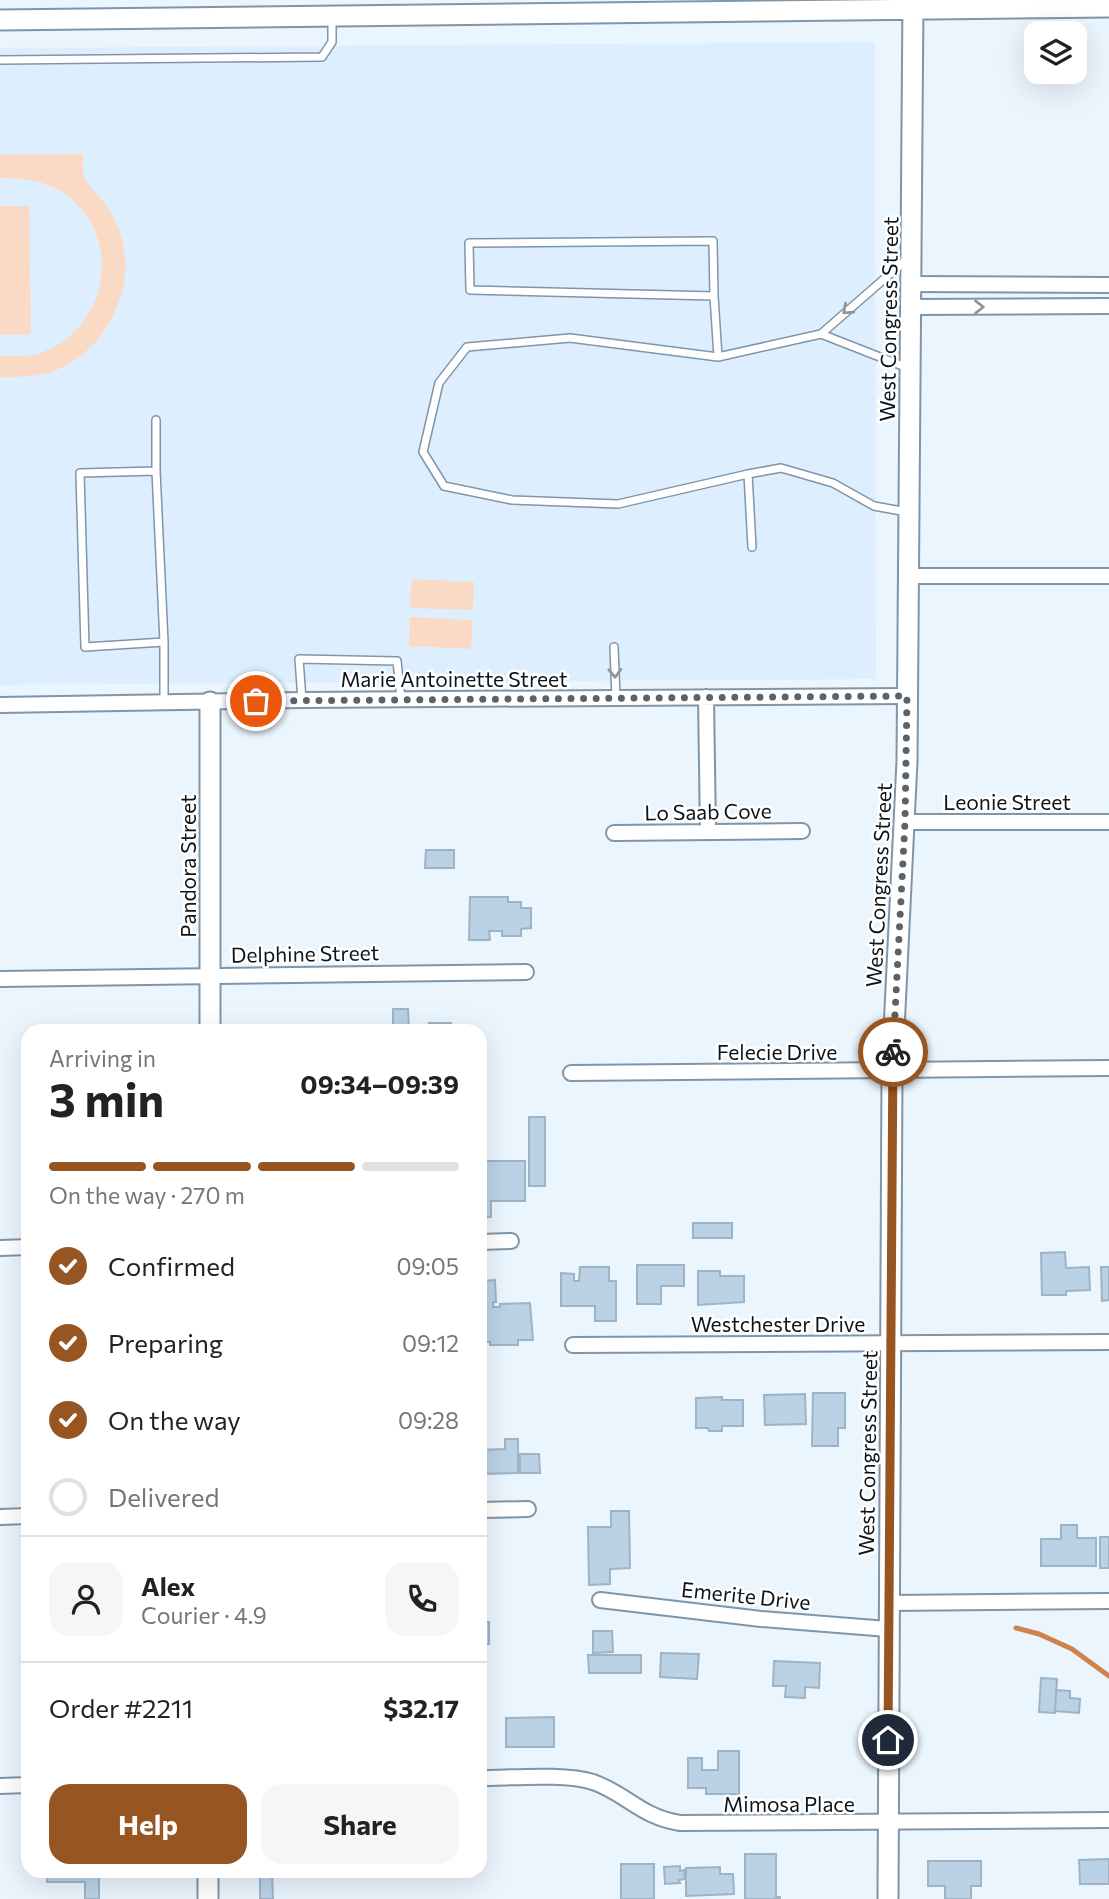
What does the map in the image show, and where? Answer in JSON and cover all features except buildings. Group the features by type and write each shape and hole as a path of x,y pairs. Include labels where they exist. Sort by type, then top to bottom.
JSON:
{"main road":[{"path":"0,20 310,9 332,18 913,4 1109,7"},
{"name":"West Congress Street","path":"888,1899 892,1071 905,822 913,4"},
{"name":"Pandora Street","path":"210,702 210,1024"},
{"path":"208,1878 208,1899"}],"street":[{"path":"911,284 1109,285"},
{"path":"1054,285 1054,307"},
{"path":"911,307 1109,306"},
{"path":"907,576 1109,576"},
{"name":"Marie Antoinette Street","path":"0,705 907,696"},
{"path":"706,697 708,832"},
{"name":"Leonie Street","path":"905,822 1109,822"},
{"name":"Lo Saab Cove","path":"614,833 802,831"},
{"name":"Delphine Street","path":"0,979 526,972"},
{"name":"Felecie Drive","path":"571,1073 1109,1068"},
{"path":"487,1242 511,1241"},
{"path":"0,1248 21,1247"},
{"name":"Westchester Drive","path":"573,1345 1109,1342"},
{"path":"487,1510 528,1509"},
{"path":"0,1517 21,1516"},
{"name":"Emerite Drive","path":"600,1600 761,1619 888,1629"},
{"path":"888,1603 1109,1601"},
{"name":"Mimosa Place","path":"487,1778 585,1780 610,1790 654,1817 680,1823 1109,1820"},
{"path":"0,1786 21,1785"}],"lane":[{"path":"0,60 322,57 332,41 332,18"},
{"path":"714,296 470,290 469,243 713,241 718,357"},
{"path":"908,512 874,506 832,483 781,468 618,504 512,500 444,486 423,452 439,383 467,347 570,338 718,357 821,334 911,255"},
{"path":"821,334 910,369"},
{"path":"156,420 164,703"},
{"path":"156,471 80,472 85,647 164,642"},
{"path":"748,474 752,547"},
{"path":"614,647 615,698"},
{"path":"302,700 299,659 397,661 401,700"}],"shaded area":[{"path":"875,42 876,679 0,685 0,48"},
{"path":"83,154 85,179 114,218 124,251 125,273 114,315 102,334 69,364 48,373 0,377 0,356 43,352 66,339 83,322 95,300 101,277 101,253 95,230 82,209 62,192 40,182 0,178 0,155"},
{"path":"0,206 29,206 31,334 0,335"},
{"path":"412,579 474,582 473,610 410,608"},
{"path":"410,617 473,620 471,649 409,646"}],"waterway":[{"path":"1016,1628 1039,1634 1072,1649 1109,1676"}],"way so far":[{"path":"256,701 907,696 905,822 893,1052"}],"route":[{"path":"888,1740 893,1052"}]}
